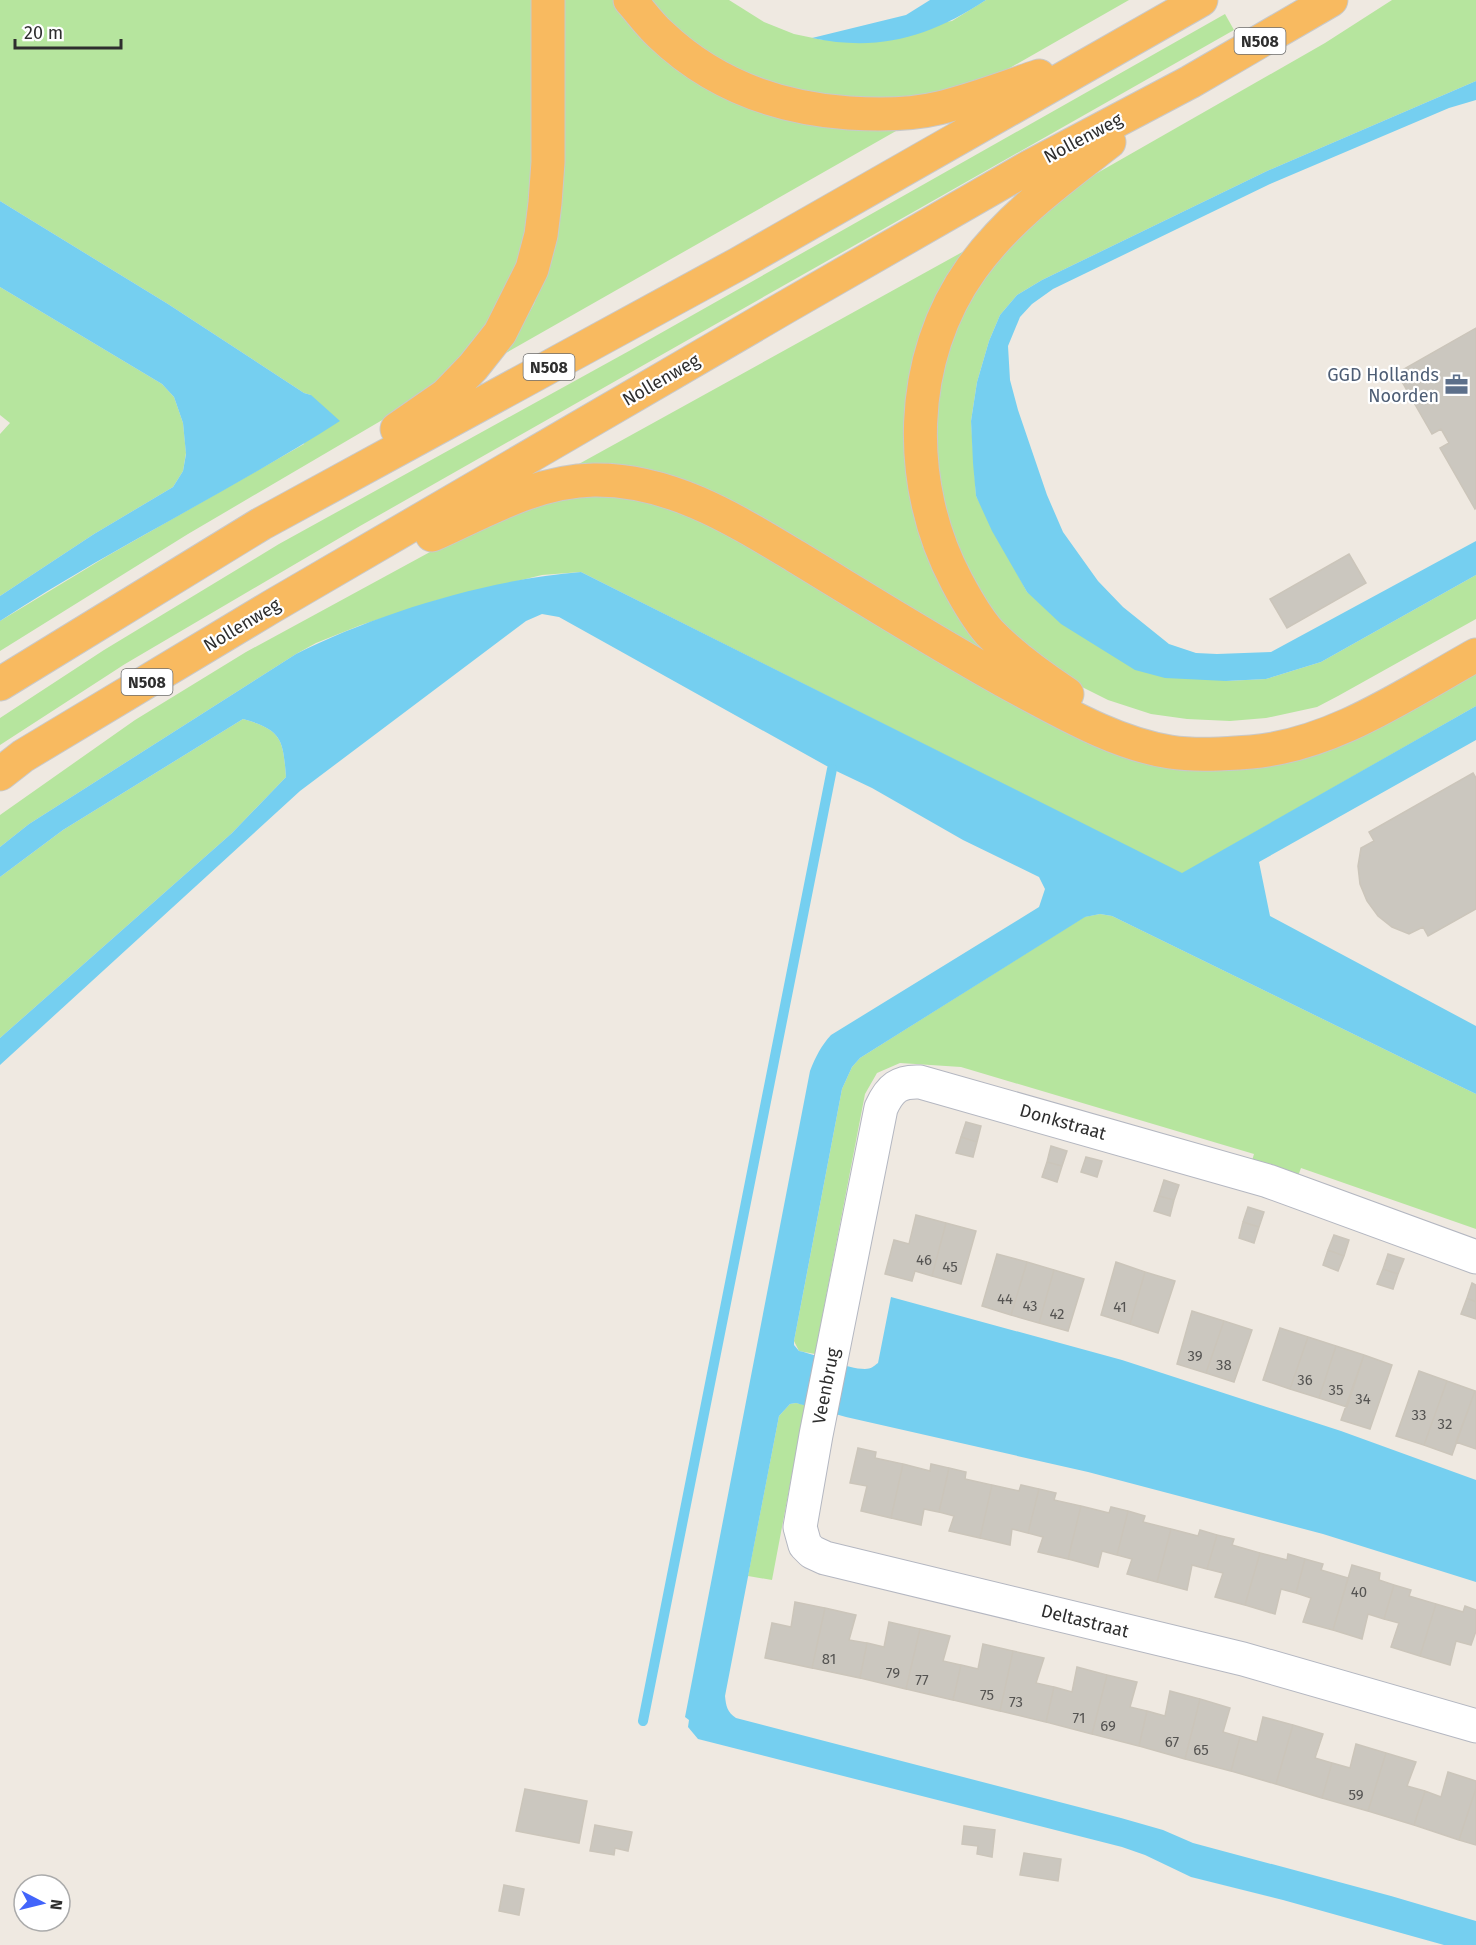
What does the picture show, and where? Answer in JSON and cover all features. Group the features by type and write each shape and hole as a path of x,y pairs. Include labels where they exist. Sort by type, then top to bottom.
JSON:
{"highway":[{"path":"261,524 446,395 500,333 532,269 546,203 548,0"},
{"path":"630,0 660,34 691,59 726,81 782,104 824,111 885,115 939,108 1101,56"},
{"name":"N508","path":"0,684 261,524 738,264 1201,0"},
{"name":"Nollenweg","path":"0,774 23,756 272,607 1000,184 1190,81 1331,0"},
{"path":"1190,81 1068,174 1012,221 988,246 948,308 934,344 923,390 920,418 921,466 930,515 947,563 964,596 988,631 1041,677 1069,695 1112,716 1151,728 1178,732 1221,736 1250,734 1317,719 1376,694 1476,637"},
{"path":"272,607 525,493 558,484 594,480 629,482 680,494 728,516 971,662 1070,717 1111,735 1170,752 1252,752 1313,738 1377,710 1476,655"}],"street":[{"name":"Donkstraat","path":"836,1338 881,1108 886,1095 907,1082 920,1082 1268,1181 1476,1257"},
{"name":"Veenbrug","path":"816,1434 836,1338"},
{"name":"Deltastraat","path":"816,1434 800,1527 804,1545 825,1558 1243,1659 1476,1726"}],"green space":[{"path":"0,0 537,0 535,195 528,236 505,301 444,380 384,419 188,534 0,651 0,621 109,555 304,444 311,395 304,393 168,304 0,201"},
{"path":"562,0 618,0 685,72 707,89 735,100 821,123 896,131 506,353 534,304 545,272"},
{"path":"650,0 729,0 764,22 794,34 823,40 952,21 986,0 1129,0 987,81 913,100 827,100 741,74 675,27"},
{"path":"1392,0 1476,0 1476,81 1267,171 1042,280 1017,295 1000,315 989,341 977,382 971,421 976,496 1027,592 1226,681 1266,679 1321,662 1476,575 1476,619 1317,707 1266,718 1230,721 1187,719 1151,714 1108,700 1076,684 1007,629 986,603 963,562 952,533 936,473 935,398 950,346 967,304 989,266 1050,200 1325,43"},
{"path":"1225,14 1234,30 360,526 125,664 0,745 0,718 104,650 279,544 629,351"},
{"path":"966,250 945,278 932,306 906,434 998,658 919,614 577,465"},
{"path":"0,287 162,384 174,397 183,423 186,453 183,471 173,487 94,534 0,596 0,434 10,423 0,415"},
{"path":"606,494 684,509 1181,764 1476,670 1476,706 1182,874 581,572 542,575 438,600 361,625 316,643 29,824 0,847 0,815 135,720 246,652 498,515 536,503"},
{"path":"243,719 266,727 278,738 284,753 286,777 232,833 0,1038 0,877 63,830"},
{"path":"1100,914 1112,916 1476,1094 1476,1229 1301,1168 1297,1179 1251,1164 1254,1154 961,1067 900,1063 877,1073 865,1094 815,1354 799,1351 794,1341 842,1089 852,1067 860,1058 1084,917"},
{"path":"790,1404 805,1405 772,1580 748,1576 779,1416"}],"water":[{"path":"930,0 986,0 945,24 903,38 860,43 812,38 906,15"},
{"path":"1476,81 1476,100 1449,108 1270,184 1053,289 1032,304 1020,317 1008,346 1010,380 1018,410 1047,495 1063,532 1098,581 1123,607 1169,644 1196,653 1271,652 1476,541 1476,575 1321,662 1266,679 1226,681 1165,678 1135,670 1061,624 1027,592 992,531 976,496 971,421 977,382 989,341 1000,315 1017,295 1042,280 1267,171"},
{"path":"0,201 168,304 304,393 311,395 340,421 256,472 84,569 0,621 0,596 94,534 173,487 183,471 186,454 183,423 174,397 162,384 0,287"},
{"path":"581,572 1182,873 1476,706 1476,740 1259,862 1270,916 1476,1026 1476,1094 1112,916 1100,914 1085,917 860,1058 852,1067 842,1089 794,1345 799,1351 850,1367 865,1369 872,1367 878,1363 891,1297 1122,1360 1341,1431 1476,1480 1476,1582 1323,1534 1088,1472 846,1417 796,1403 790,1404 779,1416 725,1696 727,1708 736,1718 1121,1818 1163,1830 1193,1843 1476,1921 1476,1945 1444,1945 1191,1877 1145,1855 1122,1847 698,1739 688,1727 689,1720 685,1717 812,1066 831,1035 1039,907 1045,889 1039,877 963,840 559,617 542,614 526,621 300,791 0,1065 0,1038 232,833 286,777 284,753 273,732 266,727 243,719 63,830 0,877 0,847 29,824 296,654 362,625 435,600 509,582"}],"building":[{"path":"1476,328 1475,509 1440,448 1449,443 1441,429 1432,434 1397,373"},
{"path":"1349,554 1366,583 1287,628 1270,599"},
{"path":"1473,773 1476,778 1476,909 1428,936 1423,927 1409,934 1392,927 1378,916 1367,901 1360,884 1358,866 1361,848 1374,841 1369,832"},
{"path":"966,1122 981,1126 977,1142 961,1137"},
{"path":"961,1137 977,1142 973,1157 956,1153"},
{"path":"1051,1146 1067,1151 1062,1166 1047,1162"},
{"path":"1086,1157 1102,1161 1097,1177 1081,1172"},
{"path":"1047,1162 1062,1166 1057,1182 1042,1177"},
{"path":"1164,1180 1179,1185 1174,1200 1159,1196"},
{"path":"1159,1196 1174,1200 1170,1216 1154,1211"},
{"path":"1248,1207 1264,1212 1259,1227 1243,1222"},
{"path":"916,1215 946,1223 932,1276 915,1271 912,1281 885,1274 894,1240 909,1244"},
{"path":"1243,1222 1259,1227 1254,1243 1239,1238"},
{"path":"946,1223 976,1231 961,1284 932,1276"},
{"path":"1334,1235 1349,1240 1344,1256 1328,1250"},
{"path":"1328,1250 1344,1256 1338,1271 1323,1265"},
{"path":"997,1254 1027,1262 1011,1315 982,1306"},
{"path":"1388,1254 1404,1259 1398,1274 1383,1269"},
{"path":"1027,1262 1054,1270 1039,1323 1011,1315"},
{"path":"1116,1262 1145,1272 1130,1324 1101,1315"},
{"path":"1383,1269 1398,1274 1393,1289 1377,1284"},
{"path":"1054,1270 1084,1279 1068,1331 1039,1323"},
{"path":"1145,1272 1175,1281 1158,1333 1130,1324"},
{"path":"1472,1283 1476,1285 1476,1302 1467,1298"},
{"path":"1467,1298 1476,1302 1476,1319 1461,1314"},
{"path":"1192,1311 1224,1321 1206,1373 1177,1364"},
{"path":"1224,1321 1252,1330 1234,1382 1206,1373"},
{"path":"1280,1328 1308,1337 1290,1389 1263,1380"},
{"path":"1308,1337 1336,1346 1319,1398 1290,1389"},
{"path":"1336,1346 1364,1355 1347,1407 1319,1398"},
{"path":"1364,1355 1392,1365 1370,1429 1341,1420"},
{"path":"1419,1371 1447,1381 1424,1445 1396,1436"},
{"path":"1447,1381 1475,1391 1452,1455 1424,1445"},
{"path":"1476,1391 1476,1449 1456,1442"},
{"path":"858,1448 876,1452 875,1458 903,1464 891,1518 861,1511 867,1486 850,1483"},
{"path":"903,1464 930,1471 931,1464 949,1468 939,1512 924,1509 921,1525 891,1518"},
{"path":"949,1468 966,1472 965,1479 992,1485 980,1538 949,1531 954,1516 939,1512"},
{"path":"992,1485 1019,1491 1021,1485 1039,1489 1028,1533 1012,1529 1010,1545 980,1538"},
{"path":"1039,1489 1056,1493 1054,1500 1081,1506 1068,1559 1038,1552 1043,1537 1028,1533"},
{"path":"1081,1506 1109,1513 1111,1507 1128,1511 1117,1555 1102,1551 1098,1567 1068,1559"},
{"path":"1128,1511 1145,1516 1143,1522 1171,1529 1157,1582 1127,1574 1132,1559 1117,1555"},
{"path":"1171,1529 1198,1536 1200,1530 1217,1535 1207,1569 1192,1565 1187,1590 1157,1582"},
{"path":"1217,1535 1234,1539 1232,1545 1260,1553 1245,1605 1215,1597 1223,1573 1207,1569"},
{"path":"1260,1553 1287,1560 1288,1554 1305,1559 1296,1593 1281,1589 1275,1614 1245,1605"},
{"path":"1305,1559 1323,1564 1321,1570 1348,1578 1333,1630 1303,1622 1311,1598 1296,1593"},
{"path":"1352,1565 1380,1573 1379,1580 1394,1585 1384,1619 1368,1614 1362,1639 1333,1630"},
{"path":"1394,1585 1411,1590 1409,1596 1436,1604 1420,1656 1391,1647 1399,1623 1384,1619"},
{"path":"795,1602 825,1608 812,1668 765,1658 772,1623 791,1627"},
{"path":"1436,1604 1463,1612 1465,1606 1476,1610 1476,1631 1471,1645 1456,1641 1450,1665 1420,1656"},
{"path":"825,1608 856,1615 849,1640 867,1643 860,1678 812,1668"},
{"path":"889,1622 920,1629 906,1689 860,1678 867,1643 884,1647"},
{"path":"920,1629 950,1636 943,1661 961,1665 953,1700 906,1689"},
{"path":"983,1644 1013,1651 1000,1711 953,1700 961,1665 978,1669"},
{"path":"1013,1651 1044,1658 1036,1683 1054,1687 1046,1722 1000,1711"},
{"path":"1077,1667 1107,1675 1092,1734 1046,1722 1054,1687 1072,1692"},
{"path":"1107,1675 1137,1682 1130,1707 1147,1711 1139,1746 1092,1734"},
{"path":"1170,1691 1200,1699 1185,1759 1139,1746 1147,1711 1165,1716"},
{"path":"1200,1699 1230,1708 1223,1732 1240,1737 1231,1771 1185,1759"},
{"path":"1263,1717 1293,1725 1276,1784 1231,1771 1240,1737 1257,1742"},
{"path":"1293,1725 1323,1734 1315,1758 1332,1763 1322,1798 1276,1784"},
{"path":"1356,1744 1386,1753 1368,1811 1322,1798 1332,1763 1350,1768"},
{"path":"1386,1753 1416,1762 1407,1786 1425,1791 1414,1825 1368,1811"},
{"path":"1448,1772 1476,1781 1476,1788 1459,1840 1414,1825 1425,1791 1441,1797"},
{"path":"1476,1788 1476,1845 1459,1840"},
{"path":"525,1789 587,1801 579,1843 516,1831"},
{"path":"595,1825 632,1832 628,1851 615,1848 614,1855 590,1851"},
{"path":"964,1826 995,1830 992,1857 977,1854 978,1846 962,1844"},
{"path":"1024,1853 1061,1859 1058,1881 1020,1875"},
{"path":"504,1885 524,1889 519,1915 499,1911"}],"waterway":[{"path":"643,1721 832,769"}],"place":[{"name":"GGD Hollands Noorden","path":"1457,385"}]}
